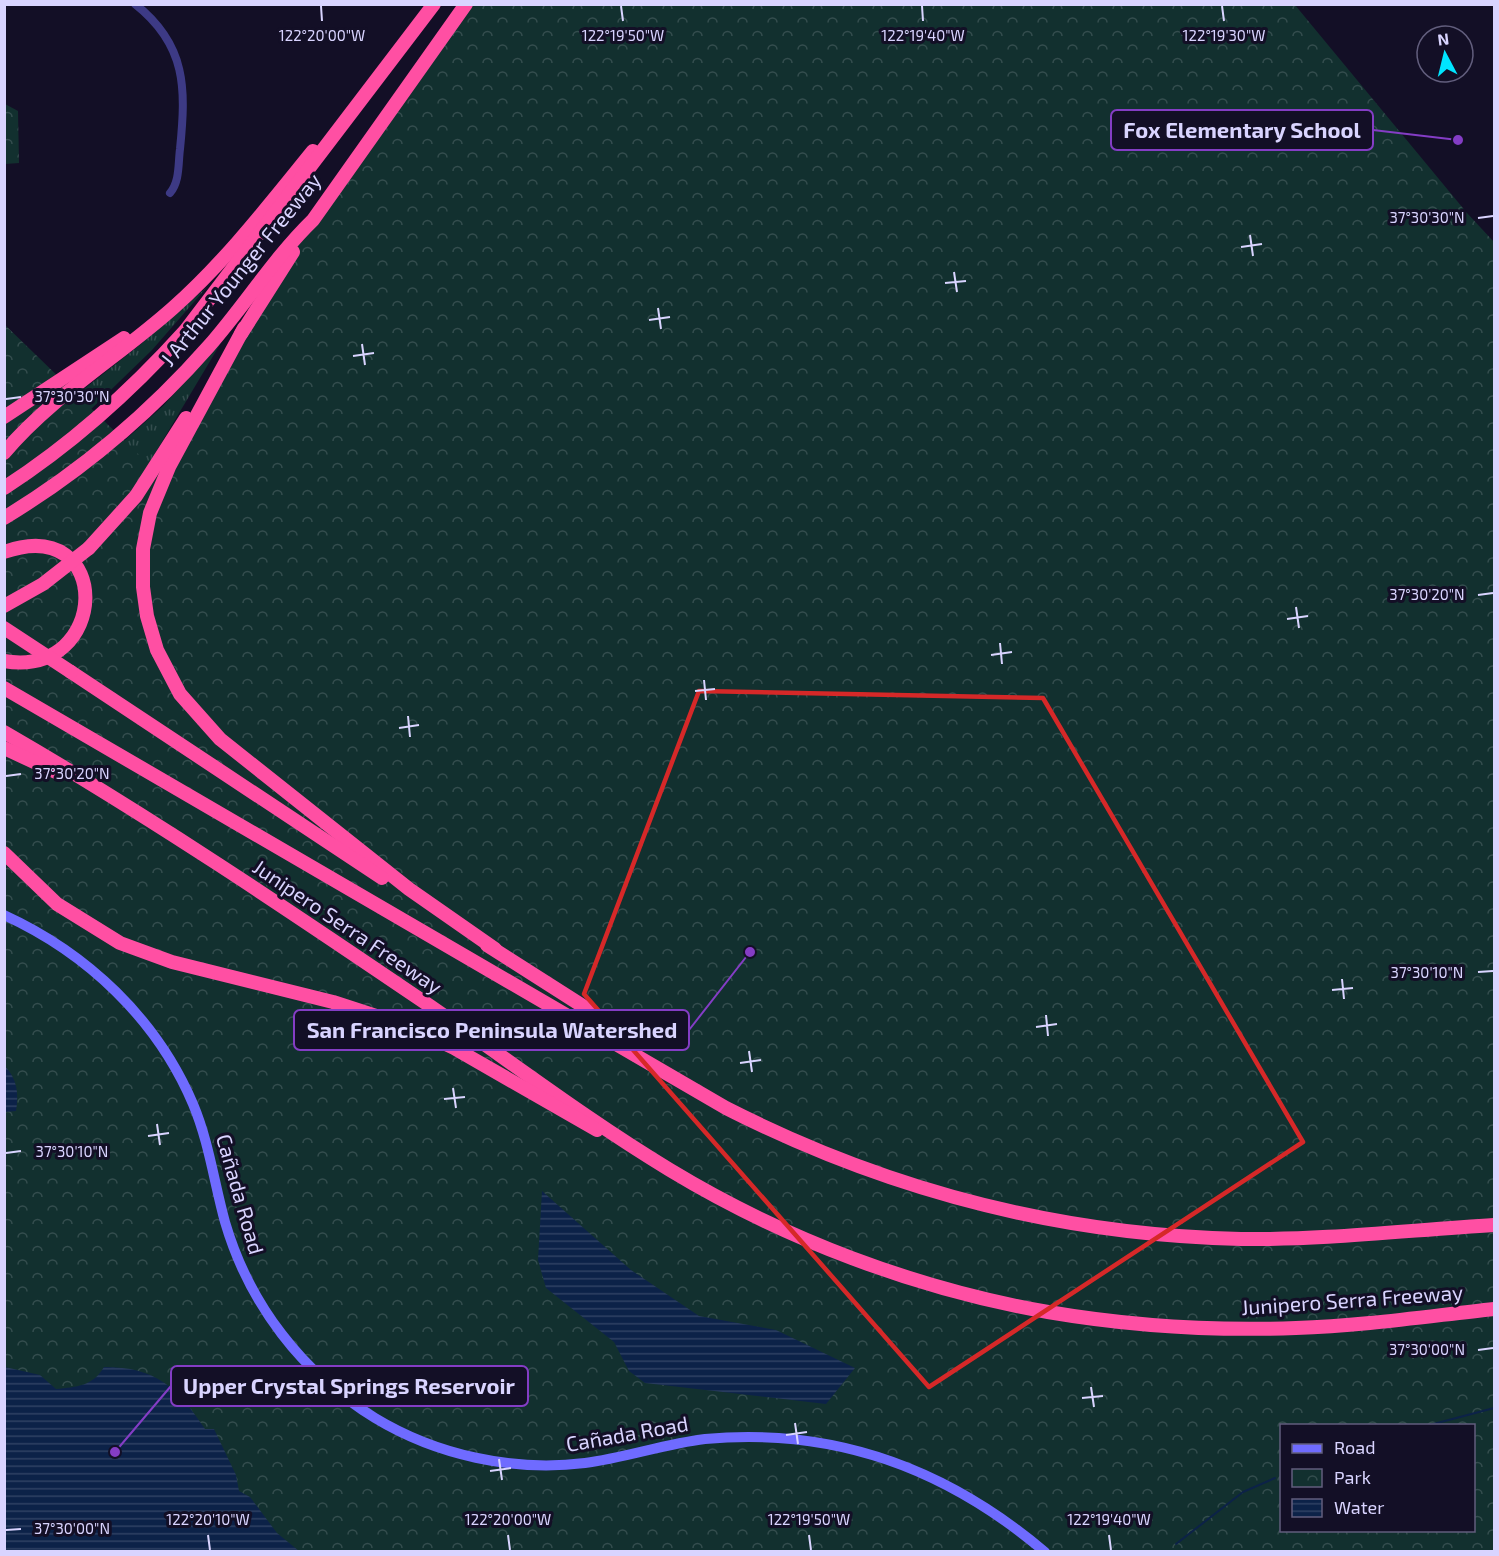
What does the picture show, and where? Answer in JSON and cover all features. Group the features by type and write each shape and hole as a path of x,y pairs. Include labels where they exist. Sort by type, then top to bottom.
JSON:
{"highway":[{"name":"J Arthur Younger Freeway","path":"4,488 85,429 162,357 218,290 434,4"},
{"name":"J Arthur Younger Freeway","path":"4,518 76,469 164,393 209,346 288,245 313,220 466,4"},
{"path":"4,453 33,423 185,296 222,258 362,90 377,80"},
{"path":"4,606 43,584 89,548 136,496 313,220"},
{"path":"4,417 185,296"},
{"path":"244,328 169,467 150,513 143,549 143,587 147,616 157,650 180,694 215,735 403,884 495,949"},
{"path":"4,552 33,545 58,551 79,569 87,596 86,611 81,625 59,650 31,662 4,661"},
{"path":"4,628 589,1010 618,1043"},
{"name":"Junipero Serra Freeway","path":"4,687 716,1102 801,1144 922,1190 1014,1213 1120,1231 1243,1239 1494,1225"},
{"name":"Junipero Serra Freeway","path":"4,732 112,797 291,912 642,1153 735,1206 831,1249 936,1285 1046,1312 1118,1322 1237,1329 1353,1324 1494,1309"},
{"path":"4,748 112,797"},
{"path":"4,853 57,904 120,943 172,962 353,1007 407,1026 454,1048 553,1107 642,1153"}],"main road":[{"name":"Cañada Road","path":"4,915 45,936 86,964 119,995 154,1037 180,1078 200,1124 214,1169 227,1228 253,1290 269,1317 307,1364 345,1397 378,1419 405,1434 465,1456 524,1464 583,1463 672,1444 738,1437 807,1441 841,1446 872,1454 933,1477 978,1501 1045,1551"}],"street":[{"path":"135,4 166,36 176,54 181,73 183,119 177,181 170,193"}],"highlighted area":[{"path":"699,691 1043,698 1303,1142 929,1387 584,994"}],"green space":[{"path":"467,5 1295,5 1467,213 1494,242 1494,1551 5,1551 4,324 163,478 294,251"},
{"path":"5,104 18,111 19,163 5,164"},
{"path":"207,287 152,350 86,414 56,411 141,344"},
{"path":"222,341 138,482 4,529 105,458 163,406"}],"water":[{"path":"5,1066 16,1087 16,1111 5,1112"},
{"path":"542,1191 631,1270 699,1316 776,1330 855,1368 826,1404 645,1383 629,1371 614,1342 546,1288 538,1260"},
{"path":"5,1367 40,1375 56,1389 90,1382 104,1367 138,1371 163,1382 185,1402 205,1429 214,1429 236,1475 239,1491 250,1497 277,1533 299,1551 5,1551"}],"waterway":[{"path":"1434,1424 1494,1408"},
{"path":"1176,1544 1243,1492 1275,1478"}],"place":[{"name":"Fox Elementary School","path":"1458,140"},
{"name":"San Francisco Peninsula Watershed","path":"750,952"},
{"name":"Upper Crystal Springs Reservoir","path":"115,1452"}]}
